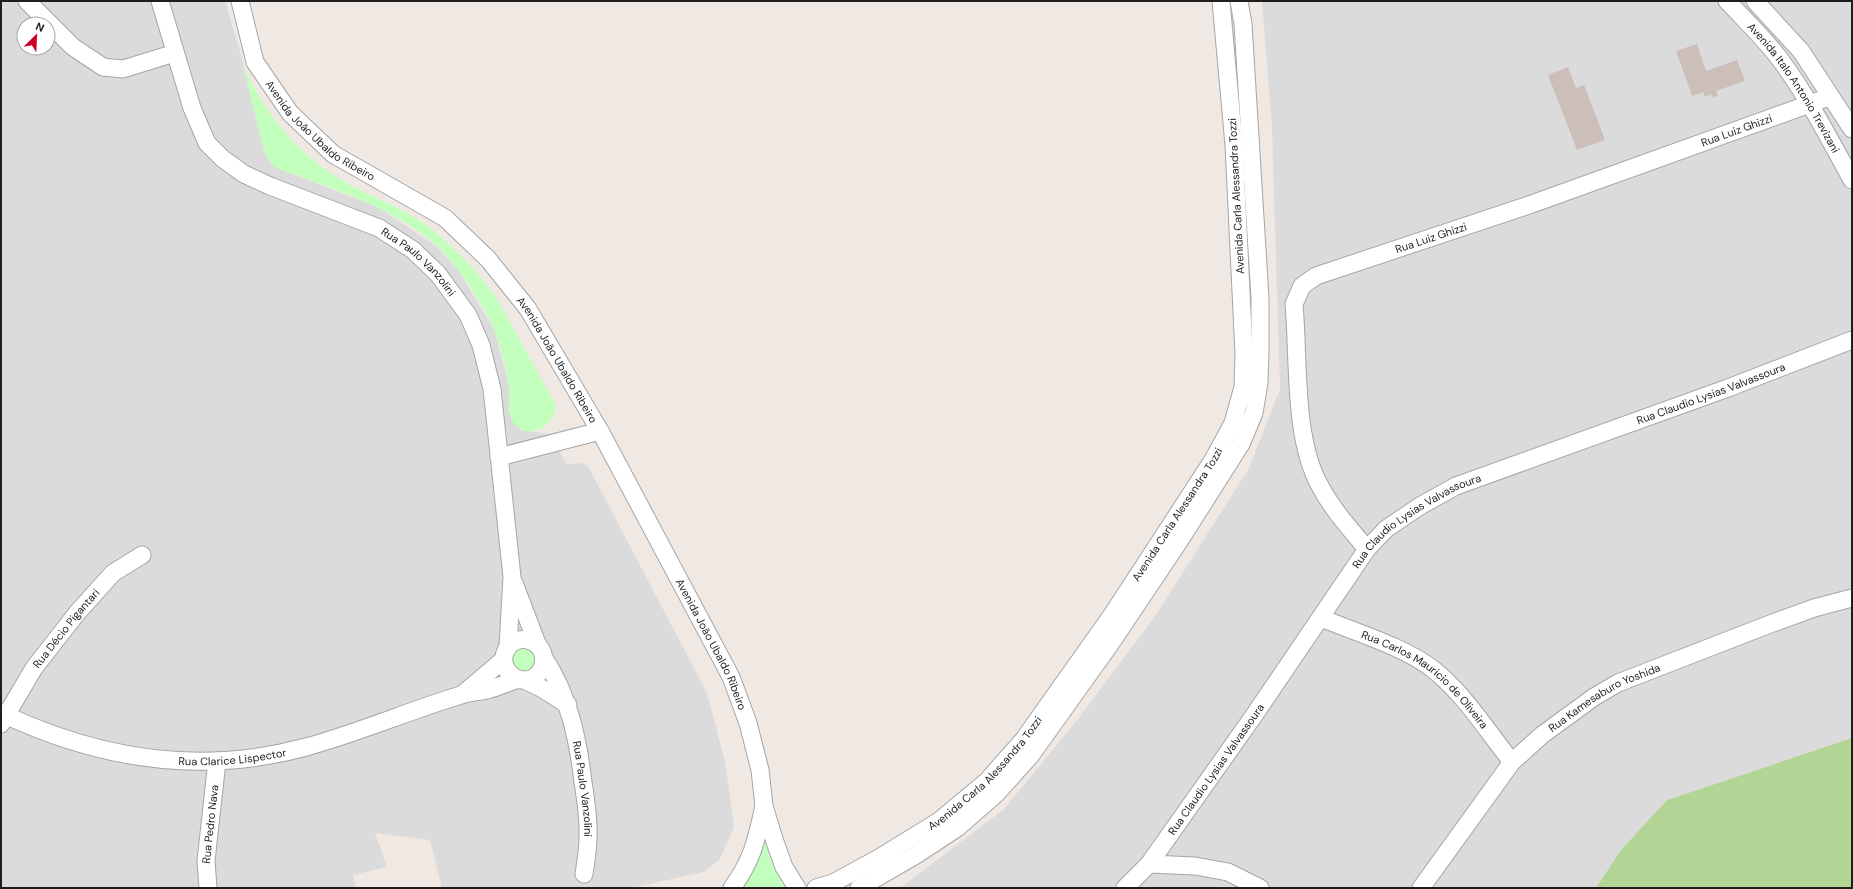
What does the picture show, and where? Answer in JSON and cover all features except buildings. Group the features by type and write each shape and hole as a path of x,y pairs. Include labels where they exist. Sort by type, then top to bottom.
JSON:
{"street":[{"path":"27,1 73,47 103,67 123,69 175,53"},
{"name":"Rua Paulo Vanzolini","path":"160,1 192,108 207,143 223,159 244,174 270,186 379,228 413,250 438,274 468,314 481,345 492,389 512,577 506,654"},
{"name":"Avenida João Ubaldo Ribeiro","path":"240,1 255,62 290,113 333,154 445,218 488,259 528,309 600,431 731,677 751,737 760,770 764,806 784,867 797,888"},
{"name":"Avenida Carla Alessandra Tozzi","path":"816,888 839,880 879,858 939,821 987,781 1024,740 1112,615 1213,460 1233,423 1243,387 1244,354 1234,145 1221,1"},
{"name":"Avenida Carla Alessandra Tozzi","path":"859,888 916,855 956,828 997,793 1031,755 1180,540 1240,444 1254,413 1259,375 1260,298 1240,1"},
{"name":"Avenida Italo Antonio Trevizani","path":"1727,1 1756,30 1781,62 1810,105 1852,180"},
{"path":"1755,1 1801,51 1829,96 1852,128"},
{"name":"Rua Luiz Ghizzi","path":"1366,550 1340,518 1319,485 1308,456 1301,423 1294,304 1302,286 1316,276 1529,205 1810,105 1829,96"},
{"name":"Rua Claudio Lysias Valvassoura","path":"1125,888 1149,864 1321,618 1366,550 1386,529 1420,506 1456,486 1728,388 1852,340"},
{"path":"499,457 600,431"},
{"name":"Rua Décio Pigantari","path":"2,718 34,668 77,612 113,573 142,555"},
{"name":"Rua Paulo Vanzolini","path":"512,577 541,652 555,674 568,705 578,746 587,811 588,838 584,874"},
{"name":"Rua Kamesaburo Yoshida","path":"1421,888 1512,762 1542,735 1572,712 1618,683 1814,608 1852,598"},
{"name":"Rua Carlos Mauricio de Oliveira","path":"1321,618 1403,651 1433,669 1459,693 1512,762"},
{"path":"521,680 531,679 541,671 541,652 526,640 513,643 506,654 507,672 521,680 541,688 568,705"},
{"name":"Rua Clarice Lispector","path":"462,695 506,654"},
{"name":"Rua Clarice Lispector","path":"2,718 71,742 114,753 158,760 194,762 247,759 304,748 346,736 462,695 521,680"},
{"name":"Rua Pedro Nava","path":"208,888 206,861 217,761"},
{"name":"Avenida João Ubaldo Ribeiro","path":"732,888 743,872 754,851 764,806"},
{"path":"1149,864 1195,866 1228,872 1260,888"}],"shaded area":[{"path":"1,1 225,1 274,167 378,207 436,246 458,270 494,329 521,430 549,434 567,464 582,463 589,468 707,693 725,762 734,827 720,859 704,872 630,888 442,888 430,840 375,833 387,867 353,875 356,888 1,888"},
{"path":"1262,1 1852,1 1852,738 1667,800 1621,850 1596,888 900,888 1004,809 1078,719 1154,618 1249,468 1280,389 1272,128"}],"green space":[{"path":"243,66 253,86 276,121 289,137 304,151 337,177 407,213 426,225 455,250 481,277 502,308 556,405 550,421 537,430 523,430 516,426 509,411 509,388 507,373 492,323 469,285 436,245 418,231 379,208 338,190 274,167 265,154"},
{"path":"525,648 534,652 538,661 534,670 525,674 516,670 512,661 516,652"},
{"path":"1852,738 1852,888 1596,888 1621,850 1667,800"},
{"path":"762,843 766,843 772,865 789,887 739,888"}]}
